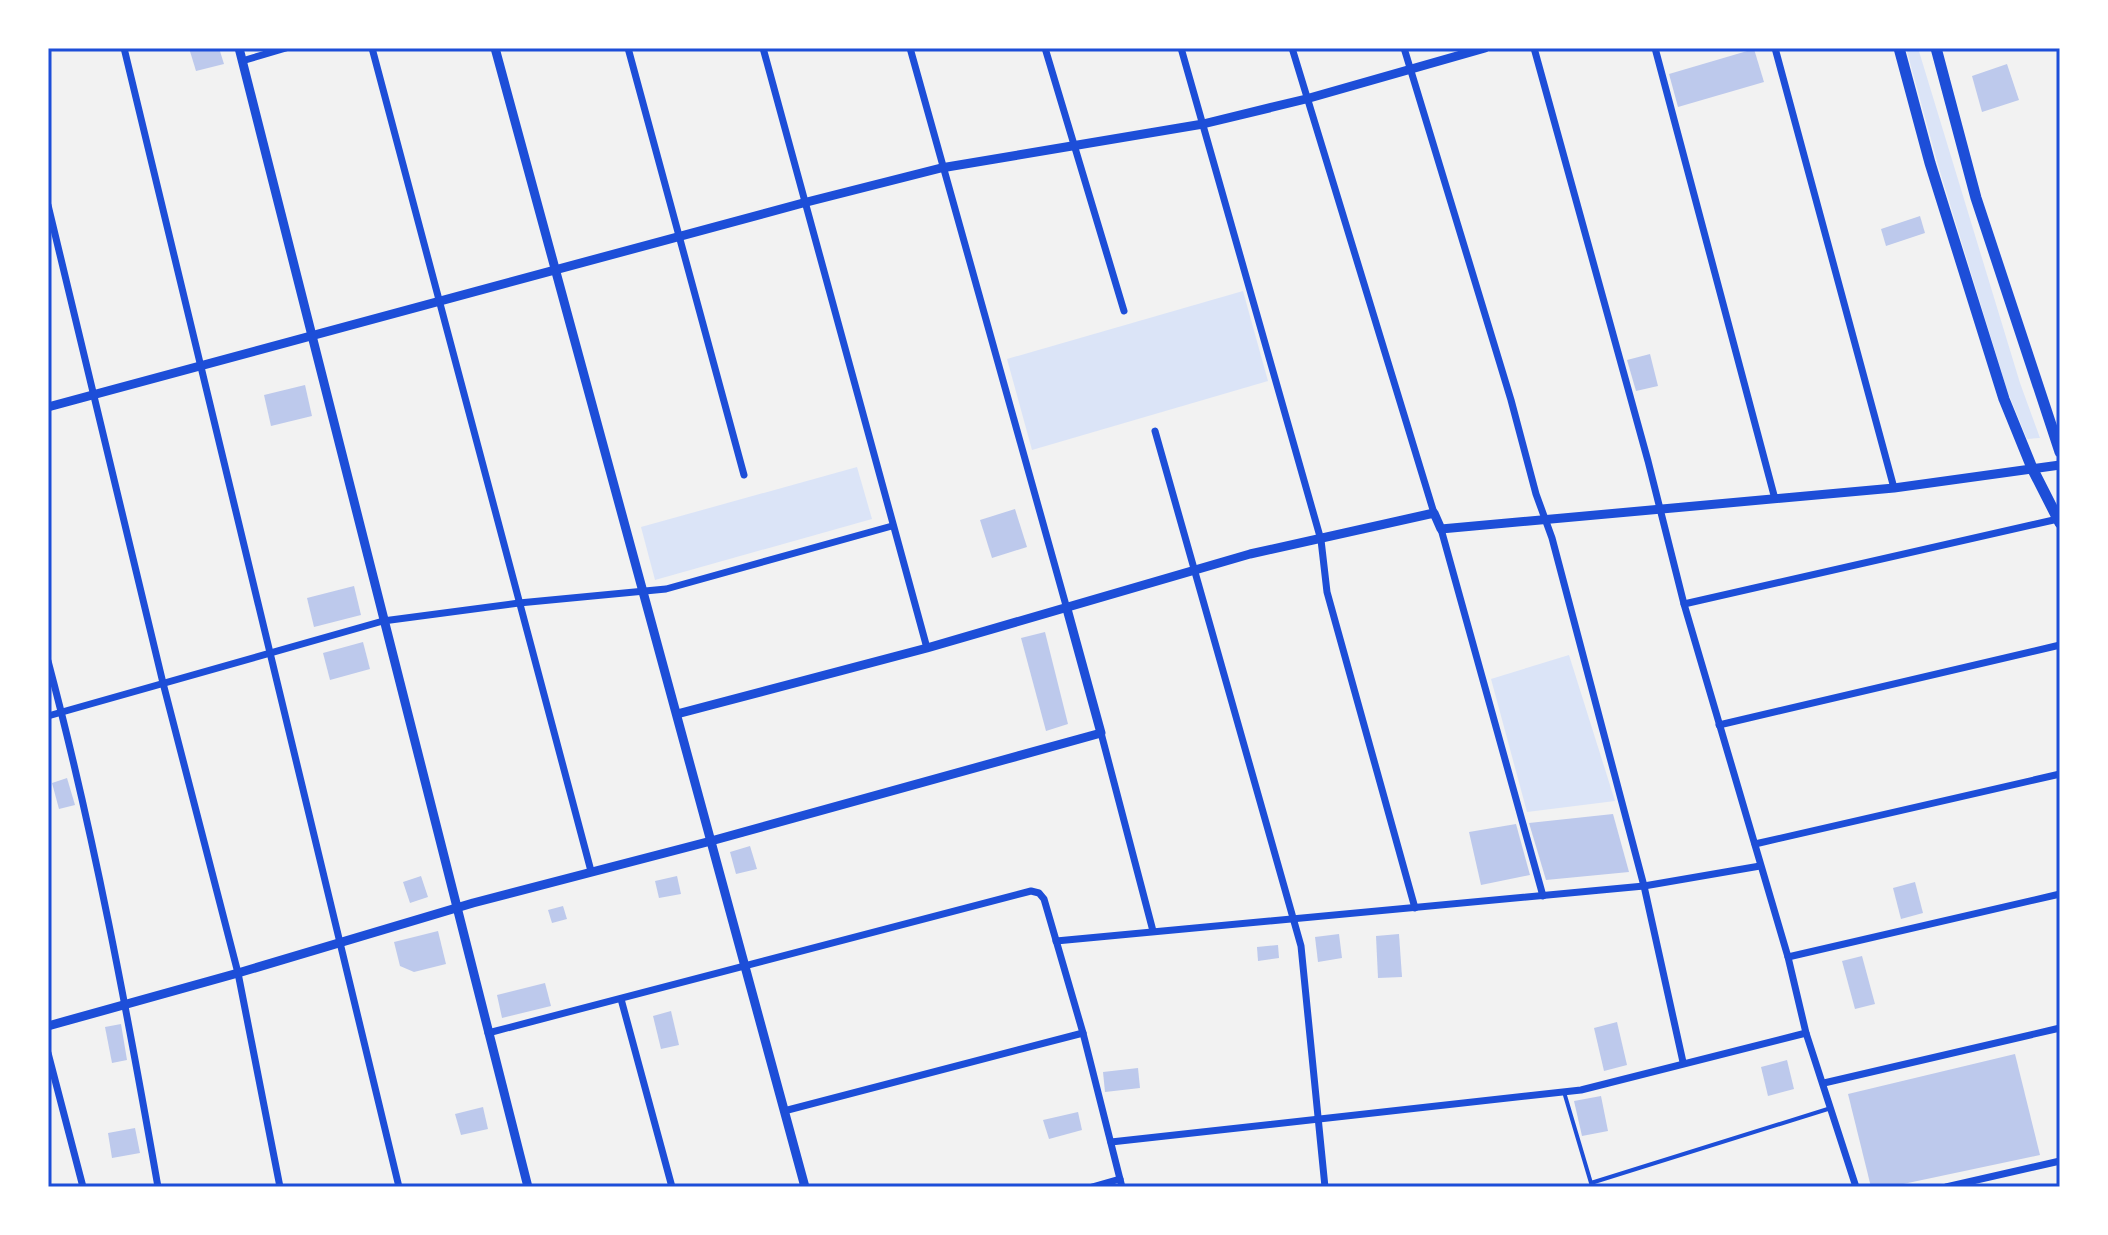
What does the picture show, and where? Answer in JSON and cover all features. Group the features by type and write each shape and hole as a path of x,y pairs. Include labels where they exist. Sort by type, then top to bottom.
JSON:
{"main road":[{"path":"1899,48 1930,163 2004,399 2032,468 2059,521"},
{"path":"1936,48 1976,198 2060,452"}],"street":[{"path":"124,48 399,1187"},
{"path":"239,48 528,1187"},
{"path":"242,61 286,48"},
{"path":"372,48 591,871"},
{"path":"495,48 805,1187"},
{"path":"628,48 744,475"},
{"path":"763,48 927,648"},
{"path":"910,48 941,168 1067,609 1153,931"},
{"path":"1045,48 1124,311"},
{"path":"1181,48 1321,540 1327,592 1415,908"},
{"path":"1292,48 1441,529 1543,896"},
{"path":"1404,48 1545,520 1644,886 1683,1062"},
{"path":"48,407 941,168 1203,124 1306,99 1485,48"},
{"path":"1534,48 1684,604 1852,1186"},
{"path":"1655,48 1775,499"},
{"path":"1775,48 1894,488"},
{"path":"48,205 163,683 238,973 280,1187"},
{"path":"1155,431 1301,946 1325,1187"},
{"path":"1441,529 1894,488 2060,465"},
{"path":"677,714 927,648 1288,545 1434,513"},
{"path":"1684,604 2059,521"},
{"path":"48,716 383,621 519,603 644,593 892,526"},
{"path":"1719,725 2060,645"},
{"path":"48,661 126,1005 158,1187"},
{"path":"48,1026 456,908 1101,733"},
{"path":"1755,844 2060,774"},
{"path":"1056,941 1644,886 1760,866"},
{"path":"488,1033 1031,891 1039,893 1044,899 1083,1033 1121,1183 1092,1187"},
{"path":"1788,957 2060,894"},
{"path":"621,999 672,1187"},
{"path":"1824,1083 2060,1028"},
{"path":"784,1111 1083,1033"},
{"path":"1111,1142 1581,1090 1806,1033"},
{"path":"48,1053 83,1187"},
{"path":"1946,1187 2060,1161"}],"lane":[{"path":"1564,1092 1591,1183 1831,1107"}],"shaded area":[{"path":"1906,48 1918,48 2020,383 2040,438 2027,439 2007,390 1938,165"},
{"path":"1243,291 1268,381 1032,450 1007,359"},
{"path":"857,467 872,519 655,580 641,527"},
{"path":"1569,655 1615,801 1527,812 1491,679"}],"building":[{"path":"189,48 219,48 224,64 196,71"},
{"path":"1754,49 1764,82 1678,107 1669,74"},
{"path":"2007,64 2019,100 1982,112 1972,76"},
{"path":"1920,216 1925,233 1886,246 1881,229"},
{"path":"1650,354 1658,386 1636,391 1627,360"},
{"path":"305,385 312,416 271,426 264,395"},
{"path":"1015,509 1027,547 992,558 980,520"},
{"path":"354,586 361,615 314,627 307,598"},
{"path":"1045,632 1068,724 1046,731 1021,638"},
{"path":"363,642 370,669 330,680 323,653"},
{"path":"67,778 75,805 59,809 52,783"},
{"path":"1613,814 1629,872 1546,880 1529,823"},
{"path":"1516,824 1530,875 1481,885 1469,832"},
{"path":"750,846 757,869 736,874 730,852"},
{"path":"421,876 428,897 410,903 403,882"},
{"path":"677,876 681,894 659,898 655,881"},
{"path":"1915,882 1923,913 1901,919 1893,888"},
{"path":"563,906 567,919 552,923 548,910"},
{"path":"438,931 446,964 414,972 400,966 394,942"},
{"path":"1339,934 1342,958 1318,962 1315,937"},
{"path":"1399,934 1402,977 1378,978 1376,936"},
{"path":"1278,945 1279,958 1258,961 1257,947"},
{"path":"1862,956 1875,1004 1855,1009 1842,961"},
{"path":"545,983 551,1006 502,1018 497,995"},
{"path":"671,1011 679,1045 661,1049 653,1016"},
{"path":"1617,1022 1627,1065 1604,1071 1594,1028"},
{"path":"121,1024 127,1060 112,1063 105,1027"},
{"path":"2015,1054 2040,1155 1889,1187 1871,1187 1848,1094"},
{"path":"1787,1060 1794,1089 1768,1096 1761,1067"},
{"path":"1138,1068 1140,1088 1105,1092 1103,1072"},
{"path":"1601,1096 1608,1131 1582,1136 1574,1101"},
{"path":"483,1107 488,1129 461,1135 455,1114"},
{"path":"1078,1112 1082,1130 1049,1139 1043,1120"},
{"path":"135,1128 140,1153 112,1158 108,1133"}]}
